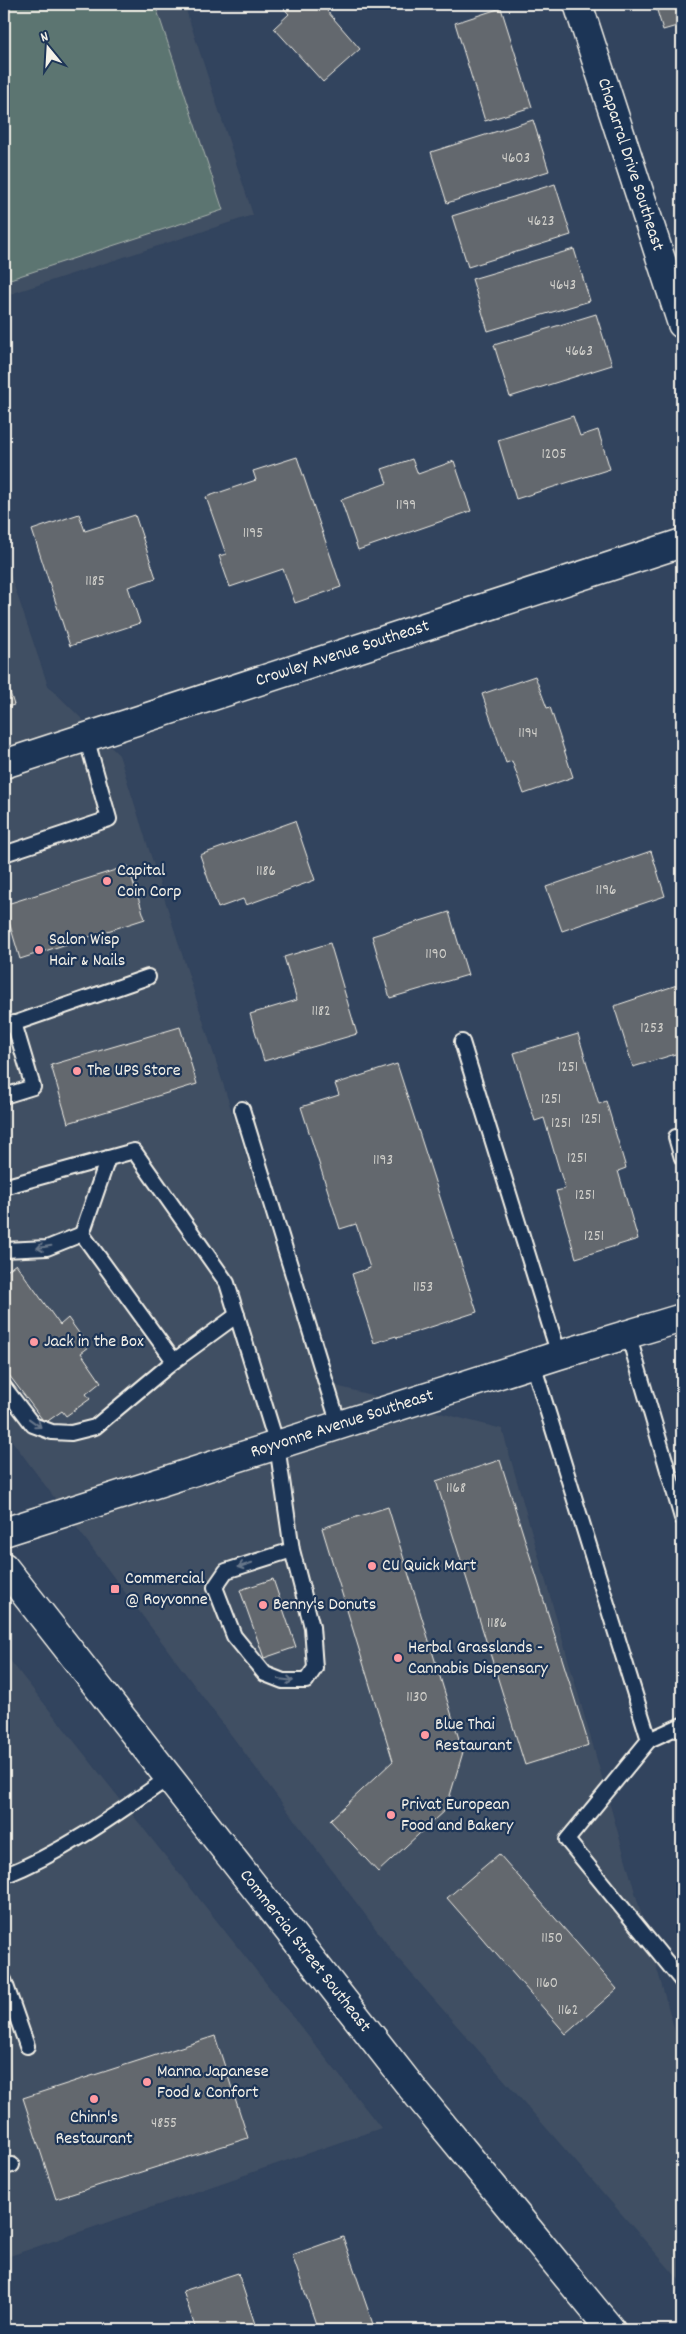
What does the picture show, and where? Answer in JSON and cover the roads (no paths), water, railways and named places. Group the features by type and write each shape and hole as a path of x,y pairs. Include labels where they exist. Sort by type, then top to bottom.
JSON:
{"street":[{"name":"Chaparral Drive Southeast","path":"578,4 682,324"},
{"name":"Crowley Avenue Southeast","path":"4,764 682,542"},
{"name":"Royvonne Avenue Southeast","path":"4,1532 559,1355 682,1318"},
{"name":"Commercial Street Southeast","path":"4,1567 412,2088 611,2330"}],"lane":[{"path":"4,854 109,819 86,737"},
{"path":"4,1096 33,1087 9,1025 148,977"},
{"path":"462,1042 559,1355"},
{"path":"242,1109 339,1425"},
{"path":"682,1136 676,1137 682,1158"},
{"path":"4,1188 134,1151 227,1283 277,1445 292,1550 312,1628 315,1668 306,1681 283,1681 265,1674 234,1636 216,1588 226,1571 292,1550"},
{"path":"4,1250 47,1248 82,1234 108,1158"},
{"path":"82,1234 174,1361"},
{"path":"4,1386 33,1424 52,1432 71,1433 95,1427 174,1361 237,1315"},
{"path":"628,1334 682,1518"},
{"path":"532,1364 649,1740"},
{"path":"682,1725 649,1740 567,1840 682,1981"},
{"path":"4,1876 34,1864 70,1845 168,1778"},
{"path":"4,1980 27,2046"}],"place":[{"name":"Capital Coin Corp","path":"107,881"},
{"name":"Salon Wisp Hair & Nails","path":"39,950"},
{"name":"The UPS Store","path":"77,1071"},
{"name":"Jack in the Box","path":"34,1342"},
{"name":"CU Quick Mart","path":"372,1566"},
{"name":"Commercial @ Royvonne","path":"115,1589"},
{"name":"Benny's Donuts","path":"263,1605"},
{"name":"Herbal Grasslands - Cannabis Dispensary","path":"398,1658"},
{"name":"Blue Thai Restaurant","path":"425,1735"},
{"name":"Privat European Food and Bakery","path":"391,1815"},
{"name":"Manna Japanese Food & Confort","path":"147,2082"},
{"name":"Chinn's Restaurant","path":"94,2099"}]}
